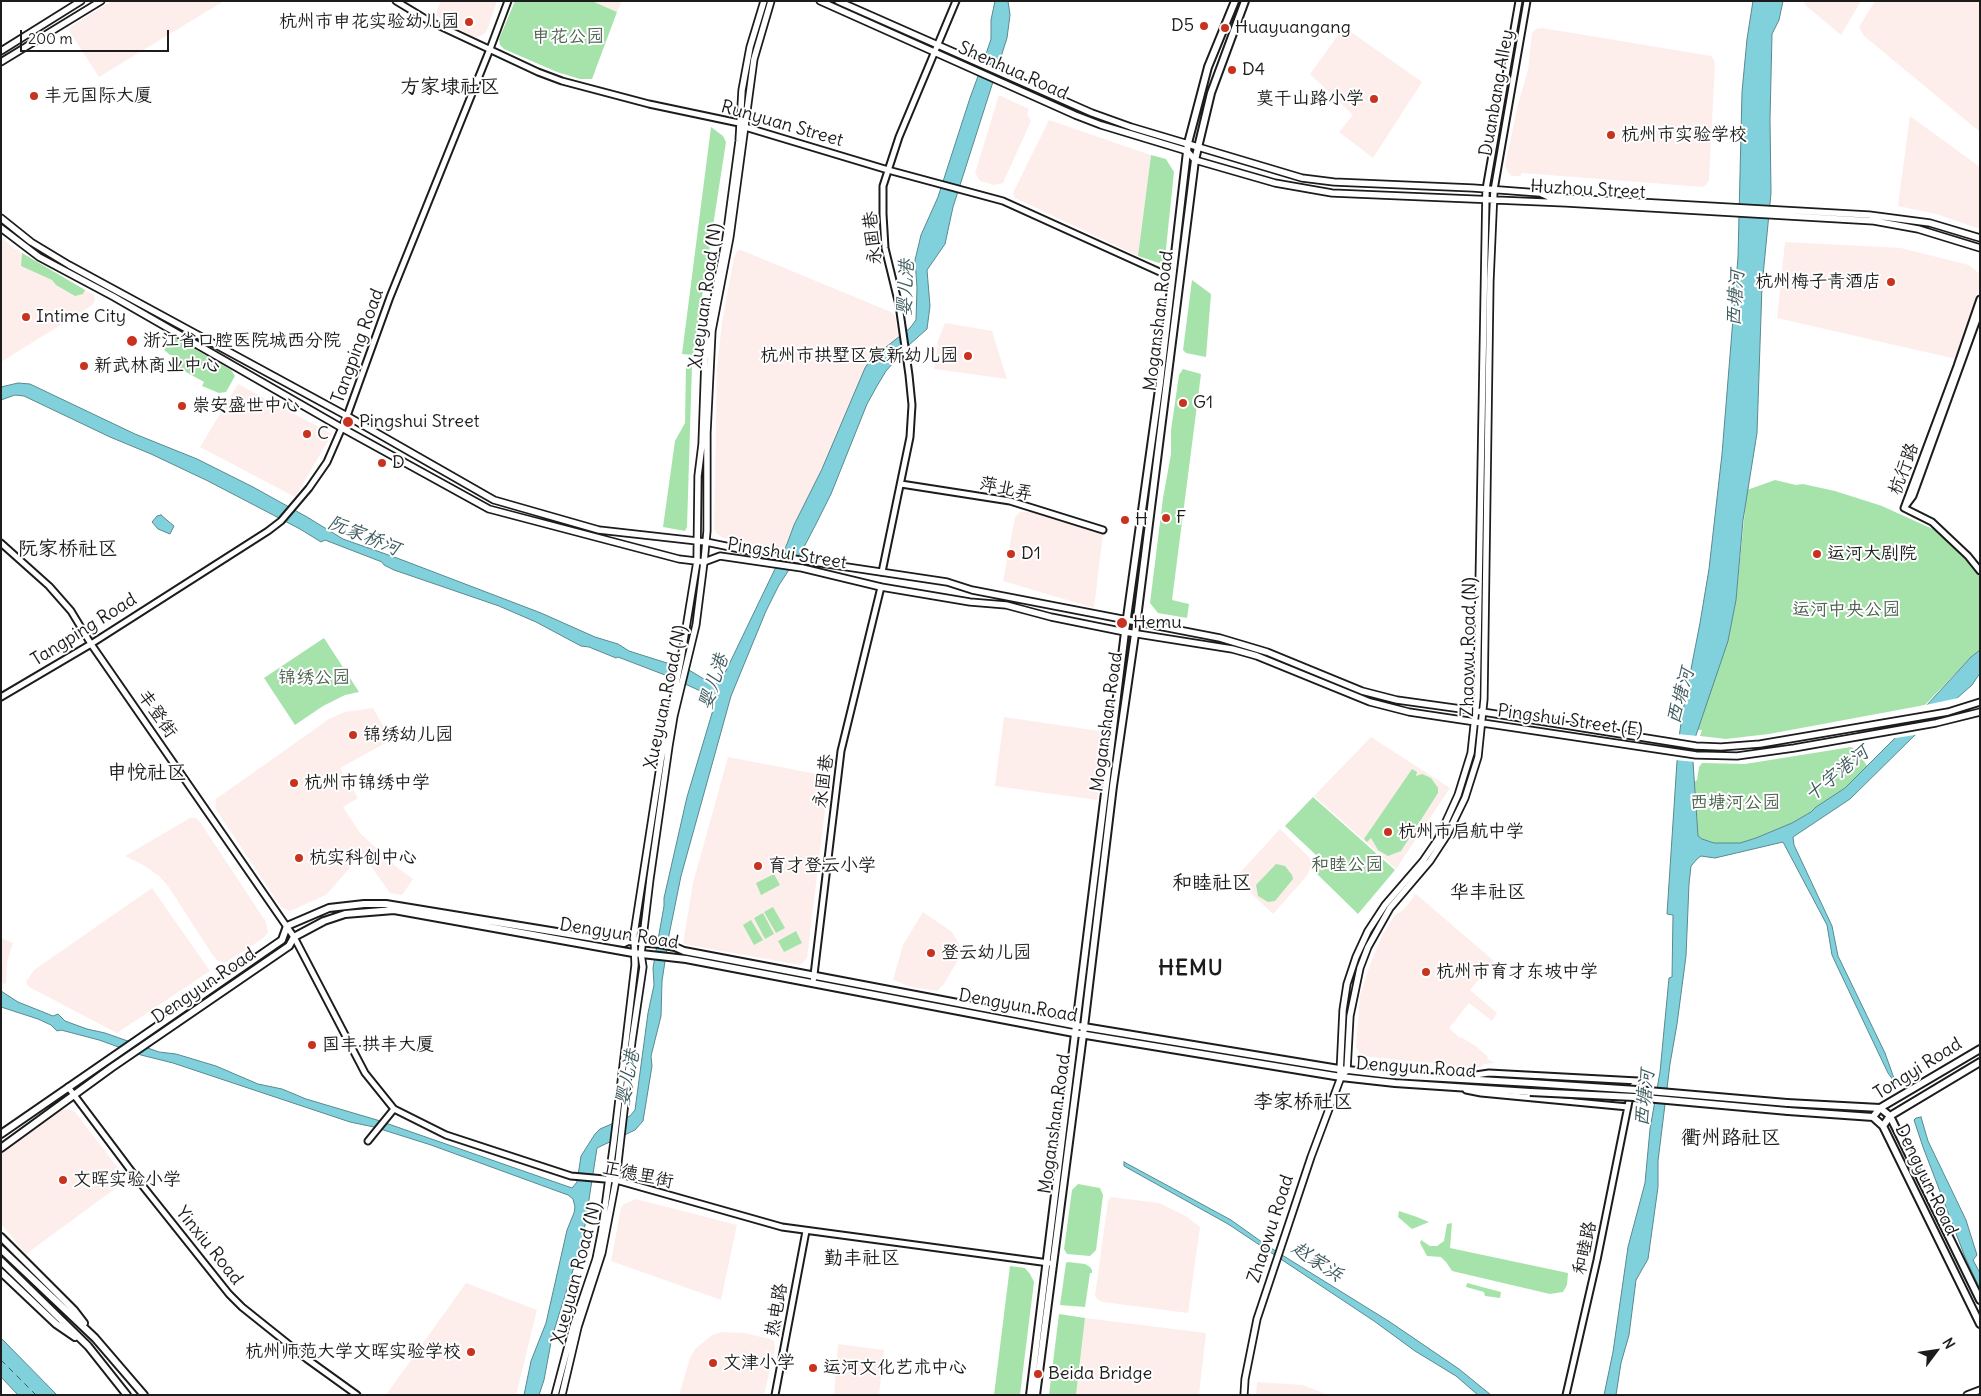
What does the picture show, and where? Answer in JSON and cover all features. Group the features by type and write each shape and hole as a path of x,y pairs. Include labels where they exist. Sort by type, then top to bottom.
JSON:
{"main road":[{"path":"1,51 81,1"},
{"path":"1,62 101,1"},
{"name":"Xueyuan Road (N)","path":"555,1395 580,1303 596,1259 614,1141 634,965 634,941 642,873 677,691 684,661 696,625 706,542 707,432 712,331 730,237 742,125 742,90 750,47 764,1"},
{"name":"Xueyuan Road (N)","path":"684,661 697,561 698,476 702,444 705,359 712,304 726,238 742,125 754,59 771,1"},
{"name":"Shenhua Road","path":"820,1 1092,122 1187,151"},
{"name":"Shenhua Road","path":"838,1 1092,113 1130,127 1198,146"},
{"name":"Moganshan Road","path":"1036,1395 1074,1033 1125,632 1160,382 1170,282 1188,143 1208,67 1235,1"},
{"name":"Moganshan Road","path":"1030,1395 1083,1030 1112,786 1135,634 1194,160 1211,93 1245,1"},
{"name":"Huzhou Street","path":"1198,146 1302,178 1334,182 1486,189 1566,200"},
{"path":"1187,151 1194,160"},
{"name":"Huzhou Street","path":"1194,160 1275,183 1332,194 1485,200 1566,200 1874,221 1930,223 1980,238"},
{"name":"Zhaowu Road (N)","path":"1343,1069 1344,1002 1356,957 1368,931 1385,905 1423,861 1444,827 1467,770 1471,753 1475,711 1486,189"},
{"name":"Zhaowu Road (N)","path":"1343,1069 1350,1016 1360,968 1368,947 1390,908 1430,861 1458,815 1474,774 1481,736 1483,712 1490,282 1494,190"},
{"name":"Pingshui Street","path":"1,218 30,242 69,265 347,416 494,500 599,530 706,542 804,561 947,582 979,591 1136,622"},
{"name":"Huzhou Street","path":"1899,222 1980,248"},
{"name":"Pingshui Street","path":"1,228 39,257 114,297 342,428 489,508 670,556 704,562 720,556 802,568 882,586 970,602 1006,605 1051,617 1135,634"},
{"name":"Pingshui Street (E)","path":"1136,622 1220,638 1267,652 1329,678 1397,700 1672,743 1721,747 1760,744 1948,712 1980,702"},
{"name":"Pingshui Street (E)","path":"1135,634 1232,649 1257,656 1370,702 1409,712 1670,752 1737,756 1936,723 1980,712"},
{"name":"Xueyuan Road (N)","path":"562,1395 578,1327 602,1253 616,1180 632,1041 643,967 641,954 650,880 677,691"},
{"name":"Dengyun Road","path":"1,1134 282,940 287,926 329,908 386,904 624,943 634,941 659,944 684,951 1076,1024 1083,1030 1341,1077 1395,1083 1634,1097 1873,1117 1883,1126 1980,1324"},
{"name":"Dengyun Road","path":"1,1148 111,1068 289,946 294,937 324,921 344,914 394,910 633,954 678,958 1074,1033 1083,1030 1343,1069 1450,1079 1637,1090 1787,1103 1880,1108 1890,1116"},
{"name":"Tongyi Road","path":"1873,1117 1880,1108 1980,1049"},
{"name":"Tongyi Road","path":"1883,1126 1890,1116 1980,1062"},
{"name":"Zhaowu Road","path":"1244,1395 1245,1379 1256,1319 1343,1069"},
{"path":"1890,1116 1980,1300"},
{"path":"1,1237 74,1310 95,1338 144,1395"},
{"path":"1,1249 95,1338"},
{"path":"1,1261 88,1346 127,1395"},
{"path":"1,1272 56,1324 88,1346"},
{"path":"1967,1395 1980,1390"}],"street":[{"name":"Runyuan Street","path":"396,1 429,21 562,81 649,104 742,125 888,170 1003,201 1162,273 1170,282"},
{"name":"Tangping Road","path":"1,697 91,644 281,521 297,504 327,462 342,428 390,297 508,1"},
{"name":"永固巷","path":"882,572 910,437 912,404 910,375 899,305 885,248 883,186 899,137 956,1"},
{"name":"Duanbang Alley","path":"1486,189 1519,1"},
{"name":"Duanbang Alley","path":"1494,190 1527,1"},
{"path":"1162,273 1172,267"},
{"name":"杭行路","path":"1904,508 1980,299"},
{"name":"杭行路","path":"1904,508 1913,496 1980,311"},
{"name":"萍北弄","path":"901,484 1010,501 1103,530"},
{"path":"1904,508 1932,522 1968,556 1980,571"},
{"name":"丰登街","path":"1,543 49,586 71,612 91,644 294,937"},
{"name":"永固巷","path":"813,983 842,751 882,586"},
{"name":"正德里街","path":"294,937 365,1073 394,1109 446,1135 570,1176 616,1180 782,1228 1050,1263"},
{"name":"和睦路","path":"1450,1079 1489,1073 1638,1081 1632,1087 1597,1260 1566,1395"},
{"path":"1449,1086 1481,1093 1628,1107"},
{"name":"Yinxiu Road","path":"68,1087 138,1180 229,1294 242,1307 307,1360 357,1395"},
{"path":"368,1141 394,1109"},
{"name":"热电路","path":"775,1395 806,1231"}],"shaded area":[{"path":"112,1 224,1 99,77 70,32 70,27"},
{"name":"杭州市申花实验幼儿园","path":"441,1 497,1 487,30 478,37 473,37 435,15"},
{"path":"592,1 622,1 617,12"},
{"path":"1805,1 1861,1 1841,35 1804,4"},
{"path":"1875,1 1980,1 1980,132 1864,36 1859,27"},
{"name":"莫干山路小学","path":"1344,27 1422,82 1373,158 1339,132 1353,115 1310,74"},
{"name":"杭州市实验学校","path":"1542,28 1711,56 1715,65 1709,180 1707,184 1703,187 1522,173 1520,176 1512,176 1505,166 1518,104 1528,70 1532,33 1536,29"},
{"path":"999,95 1029,109 1027,114 1031,121 1003,183 994,185 980,181 975,173"},
{"path":"1910,116 1980,167 1980,229 1936,214 1898,206"},
{"path":"1049,120 1151,155 1138,256 1015,198 1013,193"},
{"path":"1,236 13,248 94,295 95,301 91,306 1,362"},
{"path":"1785,242 1901,248 1969,265 1980,274 1980,285 1956,359 1777,318"},
{"path":"741,250 891,312 895,316 899,342 791,544 776,549 723,538 714,529 717,368 722,322 734,258 737,251"},
{"name":"杭州市拱墅区宸新幼儿园","path":"945,323 992,331 1007,379 934,369 937,343"},
{"path":"238,384 332,434 295,497 200,447"},
{"path":"1020,512 1031,512 1103,534 1094,608 1003,581 1015,517"},
{"path":"373,708 391,740 340,768 358,798 343,807 360,833 398,868 413,879 402,895 390,893 362,854 326,895 290,911 281,907 215,808 216,799 329,719 345,712"},
{"path":"1004,717 1106,732 1097,800 995,786"},
{"name":"杭州市启航中学","path":"1371,737 1450,788 1396,869 1314,796"},
{"name":"育才登云小学","path":"728,757 822,775 828,785 807,958 800,965 683,944 693,883"},
{"path":"190,818 196,818 200,822 266,922 268,933 262,939 225,963 218,961 212,954 168,886 159,876 145,866 125,856"},
{"path":"1280,829 1311,859 1312,866 1306,877 1273,914 1235,878"},
{"path":"152,888 210,971 117,1033 29,987 26,982 34,970"},
{"name":"杭州市育才东坡中学","path":"1416,894 1494,961 1470,990 1497,1013 1492,1021 1469,1003 1449,1028 1460,1038 1477,1047 1488,1057 1487,1059 1495,1063 1483,1064 1482,1067 1459,1066 1372,1057 1363,1056 1356,1048 1360,995 1371,962 1382,936 1394,916 1404,909"},
{"name":"登云幼儿园","path":"923,912 952,932 961,951 961,955 944,984 937,991 912,987 893,980 903,945"},
{"path":"1,938 13,943 7,962 6,984 1,983"},
{"name":"文晖实验小学","path":"69,1109 75,1112 125,1177 123,1183 26,1254 1,1224 1,1149 29,1133 62,1110"},
{"path":"1111,1197 1159,1203 1186,1216 1200,1227 1188,1313 1103,1302 1095,1296 1108,1201"},
{"path":"636,1199 737,1225 721,1300 611,1261 621,1208 624,1204"},
{"name":"杭州师范大学文晖实验学校","path":"466,1283 537,1310 516,1395 386,1395"},
{"path":"1085,1318 1206,1333 1199,1395 1076,1395"},
{"name":"文津小学","path":"722,1332 744,1333 774,1341 775,1349 764,1395 679,1395 690,1358 695,1349 712,1335"},
{"path":"838,1344 884,1350 879,1395 834,1395"},
{"path":"1257,1382 1303,1385 1328,1395 1256,1395"}],"green space":[{"name":"申花公园","path":"515,1 592,1 617,12 592,79 580,79 557,72 504,49 500,45 499,39"},
{"path":"711,127 723,136 726,142 693,355 682,354"},
{"path":"1151,155 1166,159 1174,172 1165,258 1159,263 1138,256"},
{"path":"22,253 85,290 83,294 75,296 56,285 52,280 21,266"},
{"path":"1192,280 1211,294 1206,357 1186,353 1183,350"},
{"path":"174,337 231,370 235,376 226,392 219,393 202,386 204,382 170,363 173,357 164,350"},
{"path":"686,365 692,365 687,527 685,531 663,527 675,441 685,423"},
{"path":"1183,369 1201,374 1172,600 1189,604 1187,618 1158,613 1150,603 1163,498 1171,454 1171,430 1179,375"},
{"name":"运河中央公园","path":"1775,480 1835,491 1882,506 1935,530 1951,543 1980,578 1980,650 1925,705 1769,734 1726,739 1700,736 1702,730 1697,730 1728,641 1736,600 1747,490"},
{"name":"锦绣公园","path":"324,638 359,692 345,695 323,706 295,725 264,678"},
{"name":"西塘河公园","path":"1851,747 1858,751 1867,766 1845,788 1811,812 1792,823 1740,843 1714,843 1698,836 1694,782 1697,780 1699,767 1702,763 1745,764"},
{"path":"1412,769 1417,772 1416,776 1422,774 1431,778 1438,788 1438,793 1401,851 1388,856 1378,850 1371,838 1367,842 1364,839"},
{"name":"和睦公园","path":"1313,797 1395,870 1358,914 1316,873 1318,864 1316,855 1285,826"},
{"path":"1276,864 1285,866 1293,879 1275,901 1268,902 1258,896 1256,885"},
{"path":"774,874 780,885 761,895 756,883"},
{"path":"773,907 785,928 776,933 764,912"},
{"path":"763,913 774,934 765,939 754,918"},
{"path":"751,920 763,940 754,945 743,925"},
{"path":"796,931 802,943 784,952 778,941"},
{"path":"1078,1184 1100,1188 1103,1195 1096,1250 1090,1256 1067,1254 1064,1249 1072,1190"},
{"path":"1399,1211 1429,1222 1412,1229 1398,1217"},
{"path":"1452,1223 1450,1248 1568,1273 1567,1285 1563,1292 1550,1294 1452,1271 1441,1257 1427,1256 1420,1243 1421,1240 1430,1246 1437,1246 1444,1241 1447,1224"},
{"path":"1066,1263 1085,1264 1092,1270 1085,1307 1060,1305"},
{"path":"1010,1266 1025,1268 1034,1282 1020,1395 994,1395"},
{"path":"1467,1283 1501,1292 1500,1298 1485,1296 1484,1292 1466,1287"},
{"path":"1059,1314 1085,1318 1076,1395 1049,1395"}],"water":[{"path":"995,1 1008,1 1010,15 1007,38 953,207 945,244 927,270 930,306 927,329 909,345 886,371 867,404 831,494 804,547 779,585 766,611 731,696 681,876 669,935 662,981 661,1016 651,1056 652,1066 643,1121 635,1130 597,1148 583,1238 552,1337 544,1380 539,1395 524,1395 531,1361 546,1323 567,1230 574,1213 573,1199 568,1195 431,1145 374,1127 350,1122 99,1040 61,1030 57,1031 51,1025 38,1019 1,1007 1,991 18,1002 53,1016 58,1014 65,1021 87,1029 105,1033 159,1052 176,1054 216,1066 258,1084 282,1089 306,1099 377,1120 572,1188 577,1182 581,1156 595,1134 600,1129 630,1116 635,1110 648,1013 654,985 653,968 664,898 687,797 713,710 709,698 705,693 665,675 618,657 616,658 589,647 581,646 536,622 499,606 394,570 382,562 325,540 321,542 208,481 24,396 15,395 1,400 1,387 18,383 30,384 135,434 197,459 253,487 343,539 541,613 595,637 618,644 629,651 689,670 712,684 717,683 722,679 787,544 794,525 822,469 865,368 871,359 910,328 916,320 917,288 915,260 921,235 938,197 991,39 991,20"},
{"name":"西塘河","path":"1753,1 1783,1 1779,20 1772,34 1771,193 1762,286 1757,433 1743,520 1736,600 1728,641 1692,747 1698,836 1714,843 1740,843 1792,823 1845,788 1915,718 1971,657 1980,650 1980,673 1972,685 1914,736 1850,799 1793,837 1794,845 1832,926 1838,956 1885,1053 1896,1084 1888,1073 1832,955 1827,925 1783,842 1715,858 1701,856 1691,866 1686,956 1670,1064 1658,1161 1658,1187 1648,1259 1636,1280 1629,1335 1621,1363 1616,1395 1604,1395 1613,1352 1628,1247 1645,1183 1650,1129 1660,1072 1669,978 1672,977 1673,915 1667,914 1678,746 1709,569 1722,454 1738,257 1742,92"},
{"path":"161,515 174,526 170,534 158,529 152,522 157,516"},
{"path":"1921,1117 1928,1141 1966,1220 1977,1255 1973,1260 1980,1273 1980,1289 1965,1257 1923,1147 1914,1120"},
{"path":"1124,1162 1231,1220 1266,1245 1390,1322 1459,1369 1491,1395 1478,1395 1456,1376 1415,1351 1374,1321 1228,1224 1124,1166"},
{"path":"1,1338 57,1395 18,1395 1,1377"}],"pier":[{"path":"1963,697 1921,734 1889,739 1921,706"},
{"path":"1677,734 1698,736 1695,747 1695,762 1675,760"}],"ferry route":[{"path":"1,1360 36,1395"}],"place":[{"name":"杭州市申花实验幼儿园","path":"469,22"},
{"name":"D5","path":"1204,26"},
{"name":"Huayuangang","path":"1225,28"},
{"name":"D4","path":"1232,70"},
{"name":"丰元国际大厦","path":"34,96"},
{"name":"莫干山路小学","path":"1374,99"},
{"name":"杭州市实验学校","path":"1611,135"},
{"name":"杭州梅子青酒店","path":"1891,282"},
{"name":"Intime City","path":"26,317"},
{"name":"浙江省口腔医院城西分院","path":"132,341"},
{"name":"杭州市拱墅区宸新幼儿园","path":"968,356"},
{"name":"新武林商业中心","path":"84,366"},
{"name":"G1","path":"1183,403"},
{"name":"崇安盛世中心","path":"182,406"},
{"name":"Pingshui Street","path":"348,422"},
{"name":"C","path":"307,434"},
{"name":"D","path":"382,463"},
{"name":"F","path":"1166,518"},
{"name":"H","path":"1125,520"},
{"name":"D1","path":"1011,554"},
{"name":"运河大剧院","path":"1817,554"},
{"name":"Hemu","path":"1122,623"},
{"name":"锦绣幼儿园","path":"353,735"},
{"name":"杭州市锦绣中学","path":"294,783"},
{"name":"杭州市启航中学","path":"1388,832"},
{"name":"杭实科创中心","path":"299,858"},
{"name":"育才登云小学","path":"758,866"},
{"name":"登云幼儿园","path":"931,953"},
{"name":"杭州市育才东坡中学","path":"1426,972"},
{"name":"国丰·拱丰大厦","path":"312,1045"},
{"name":"文晖实验小学","path":"63,1180"},
{"name":"杭州师范大学文晖实验学校","path":"471,1352"},
{"name":"文津小学","path":"713,1363"},
{"name":"运河文化艺术中心","path":"813,1368"},
{"name":"Beida Bridge","path":"1038,1374"}],"district":[{"name":"方家埭社区","path":"450,87"},
{"name":"阮家桥社区","path":"68,549"},
{"name":"申悦社区","path":"147,773"},
{"name":"和睦社区","path":"1212,883"},
{"name":"华丰社区","path":"1488,893"},
{"name":"HEMU","path":"1191,969"},
{"name":"李家桥社区","path":"1303,1102"},
{"name":"衢州路社区","path":"1731,1138"},
{"name":"勤丰社区","path":"862,1259"}],"water label":[{"name":"婴儿港","path":"906,288"},
{"name":"阮家桥河","path":"364,536"},
{"name":"婴儿港","path":"714,682"},
{"name":"十字港河","path":"1837,774"},
{"name":"婴儿港","path":"628,1078"},
{"name":"赵家浜","path":"1317,1262"}]}
